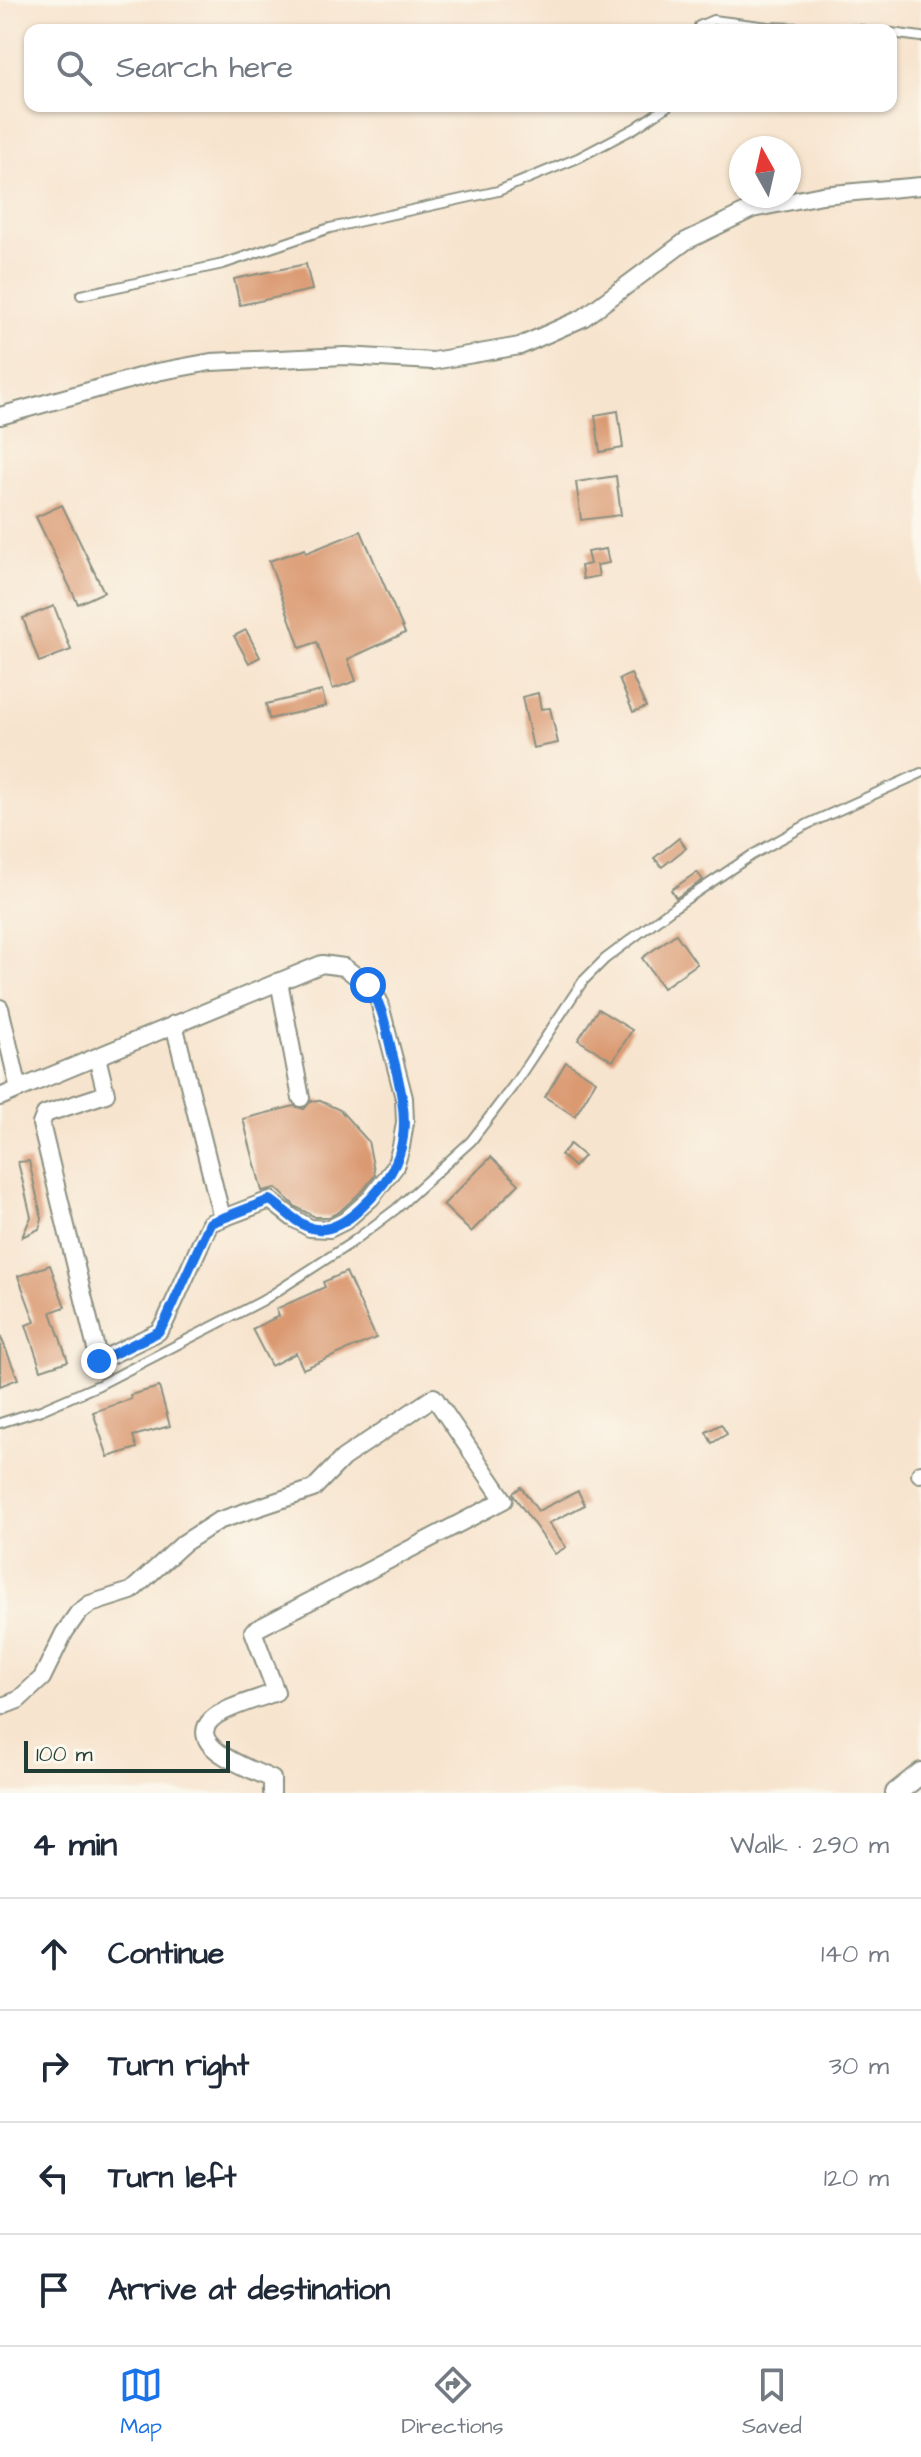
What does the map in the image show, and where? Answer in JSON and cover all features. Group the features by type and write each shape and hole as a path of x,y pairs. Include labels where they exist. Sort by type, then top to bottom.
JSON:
{"street":[{"path":"0,416 157,372 211,362 345,356 433,361 520,346 583,318 686,241 752,209 822,195 921,186"},
{"path":"0,1097 322,964 344,967 368,985 379,1001 404,1098 405,1122 395,1167 371,1198 345,1221 329,1229 310,1228 270,1200 210,1223 158,1332 99,1361 41,1124 45,1114 106,1094 97,1057"},
{"path":"279,981 301,1098"},
{"path":"0,1008 19,1089"},
{"path":"174,1024 222,1218"},
{"path":"0,1707 18,1700 42,1678 64,1633 78,1613 90,1604 131,1591 184,1543 218,1521 313,1489 343,1458 434,1397 504,1500 253,1631 276,1692 212,1719 206,1729 207,1740 212,1749 272,1779 272,1793"},
{"path":"896,1793 921,1773"}],"lane":[{"path":"704,24 713,20 744,24"},
{"path":"897,34 921,37"},
{"path":"81,295 223,264 330,228 498,191 578,158 659,112"},
{"path":"0,1423 41,1410 99,1385 262,1301 351,1243 396,1209 471,1141 513,1086 583,981 605,959 752,855 808,824 921,773"}],"building":[{"path":"306,264 312,290 240,305 234,279"},
{"path":"618,411 623,448 600,452 595,415"},
{"path":"616,476 621,515 581,520 576,482"},
{"path":"62,505 104,592 78,604 36,517"},
{"path":"361,531 405,633 348,659 356,681 333,689 317,642 300,648 269,561 305,549 306,553"},
{"path":"606,549 609,563 597,565 599,576 583,579 581,566 590,564 587,552"},
{"path":"54,606 71,650 39,662 23,618"},
{"path":"246,630 260,657 249,663 234,636"},
{"path":"631,674 646,707 633,712 619,679"},
{"path":"322,691 326,706 269,719 266,704"},
{"path":"538,693 541,709 550,708 558,743 533,748 522,697"},
{"path":"679,838 686,848 662,867 654,858"},
{"path":"697,872 703,880 676,898 671,890"},
{"path":"676,934 697,964 663,988 642,958"},
{"path":"598,1009 632,1030 613,1061 578,1040"},
{"path":"566,1062 596,1081 575,1116 545,1097"},
{"path":"318,1100 340,1110 368,1141 375,1175 339,1212 329,1217 315,1217 296,1207 276,1188 262,1191 243,1119 294,1106 304,1109 311,1101"},
{"path":"570,1144 584,1156 574,1167 561,1155"},
{"path":"491,1157 519,1184 471,1232 443,1205"},
{"path":"29,1161 42,1219 39,1229 22,1237 31,1217 18,1162"},
{"path":"50,1265 65,1307 51,1312 68,1361 41,1370 26,1325 35,1322 18,1276"},
{"path":"346,1272 376,1338 303,1369 296,1353 271,1366 252,1329 279,1316 276,1309 325,1287 323,1282"},
{"path":"0,1335 18,1379 0,1386"},
{"path":"159,1387 170,1426 133,1436 137,1448 108,1457 93,1412 131,1399 130,1395"},
{"path":"721,1424 727,1434 712,1443 706,1432"},
{"path":"521,1487 538,1511 578,1491 585,1505 549,1523 566,1547 555,1554 514,1496 513,1493"}],"route":[{"path":"99,1361 158,1332 210,1223 270,1200 310,1228 329,1229 358,1211 395,1167 405,1122 404,1098 379,1001 368,985"}]}
